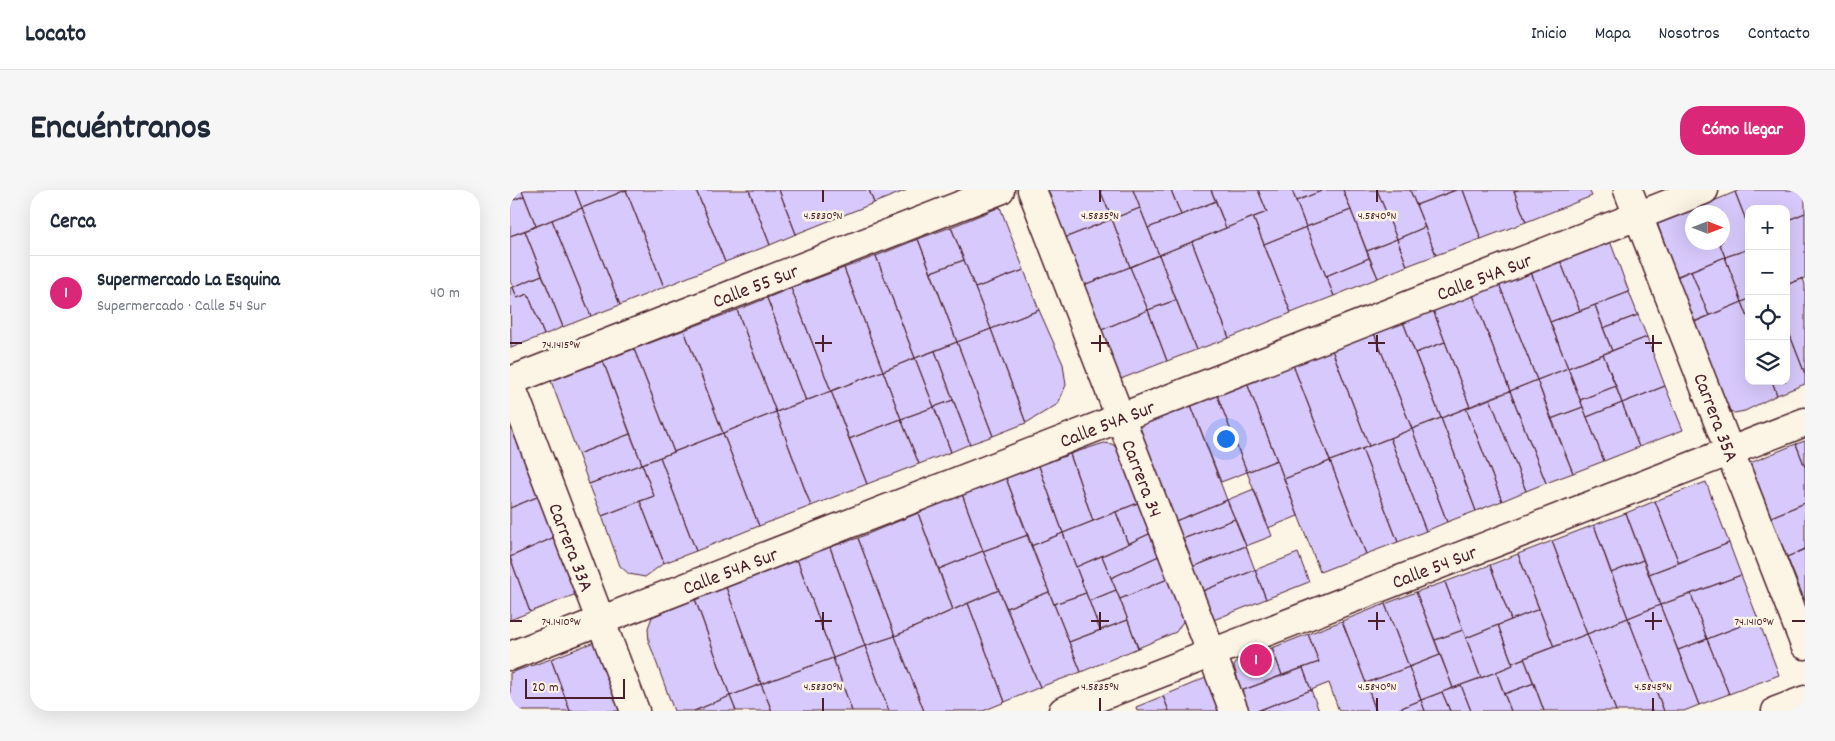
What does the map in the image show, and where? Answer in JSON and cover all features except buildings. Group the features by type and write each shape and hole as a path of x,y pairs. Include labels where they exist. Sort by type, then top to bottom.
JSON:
{"street":[{"name":"Calle 55 Sur","path":"510,382 1000,190"},
{"name":"Carrera 34","path":"1032,190 1234,711"},
{"name":"Carrera 35A","path":"1628,190 1805,645"},
{"name":"Calle 54A Sur","path":"510,656 1704,190"},
{"name":"Carrera 33A","path":"510,382 635,711"},
{"name":"Calle 54 Sur","path":"1063,711 1805,422"},
{"path":"1776,711 1805,700"}],"place":[{"name":"Supermercado La Esquina","path":"1256,660"}]}
